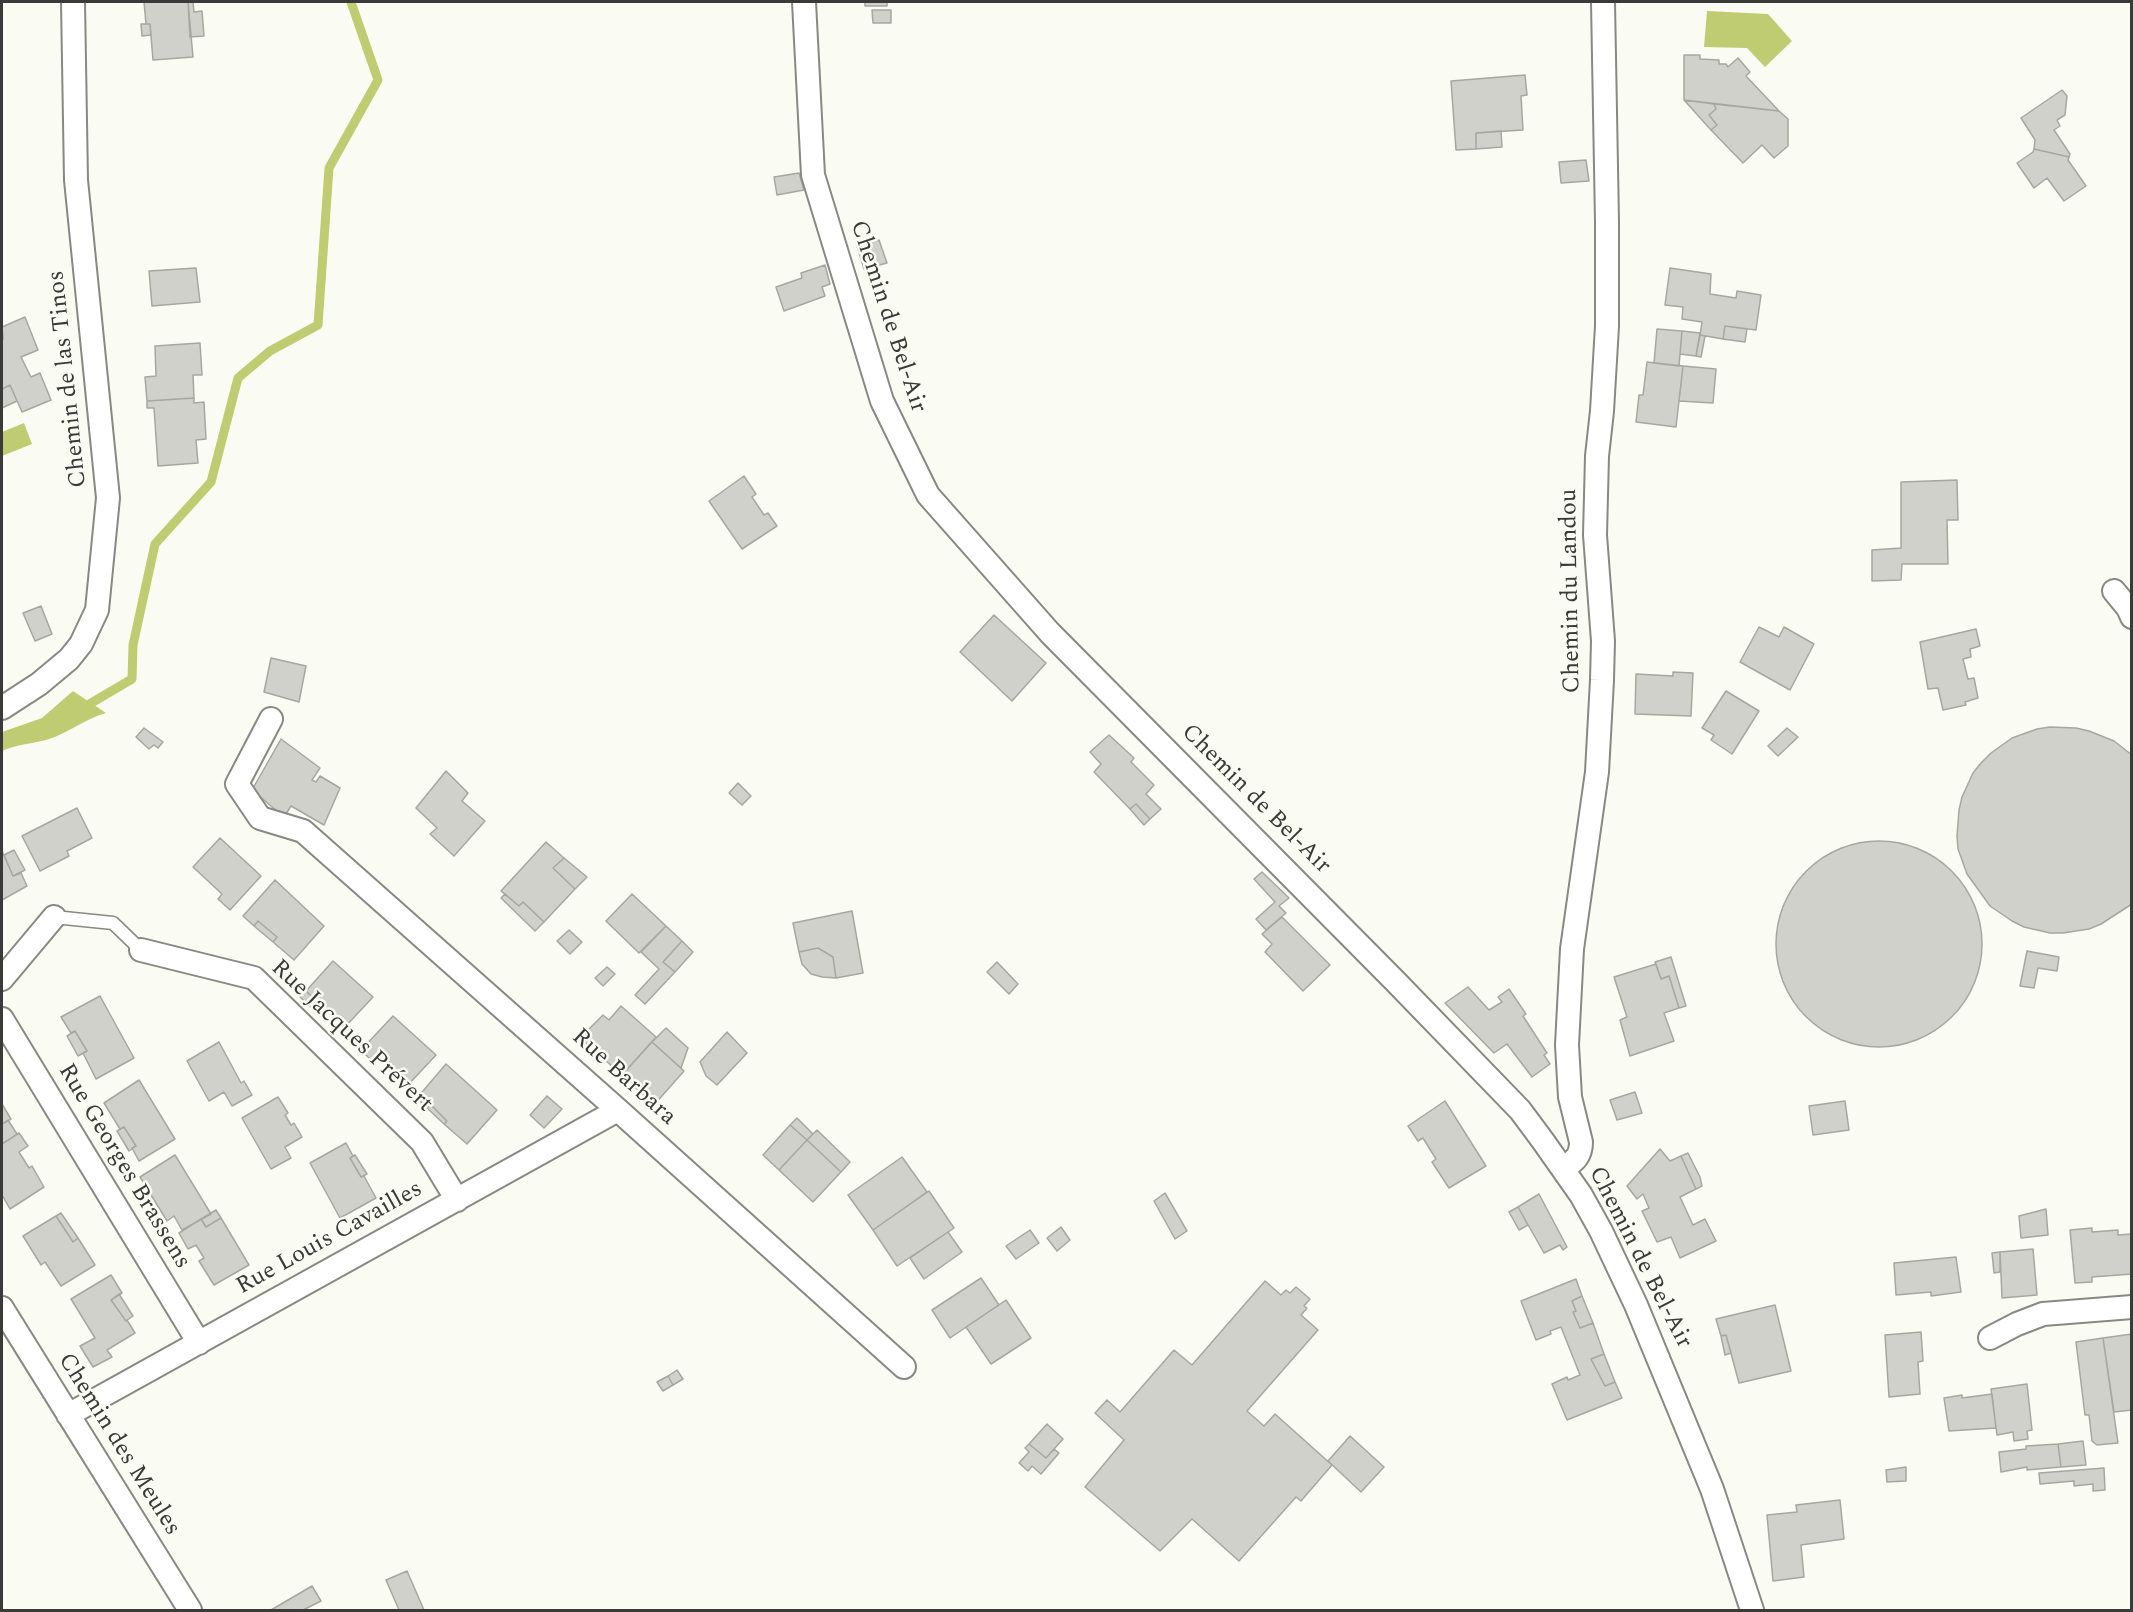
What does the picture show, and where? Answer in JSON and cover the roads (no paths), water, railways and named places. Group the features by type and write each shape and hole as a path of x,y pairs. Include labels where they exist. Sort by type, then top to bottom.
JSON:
{"street":[{"name":"Chemin de las Tinos","path":"2,708 39,684 69,659 81,644 98,610 108,498 76,180 74,2"},
{"name":"Chemin de Bel-Air","path":"804,2 813,176 882,400 928,495 1050,633 1387,972 1520,1110 1563,1169 1600,1231 1636,1305 1712,1489 1752,1611"},
{"name":"Chemin du Landou","path":"1563,1169 1578,1158 1581,1151 1568,1078 1568,1009 1572,949 1597,772 1602,680 1602,632 1595,535 1597,456 1607,326 1603,2"},
{"path":"2114,591 2128,608 2132,617"},
{"name":"Rue Barbara","path":"271,719 237,784 260,818 303,831 904,1367"},
{"path":"2,979 54,917"},
{"name":"Rue Jacques Prévert","path":"141,950 254,978 422,1142 457,1200"},
{"name":"Rue Georges Brassens","path":"2,1018 199,1343"},
{"name":"Rue Louis Cavailles","path":"68,1415 618,1110"},
{"path":"1990,1338 2016,1324 2043,1314 2132,1307"},
{"name":"Chemin des Meules","path":"2,1308 190,1611"}],"lane":[{"path":"54,917 113,923 141,950"}],"waterway":[{"path":"81,709 132,679 133,645 155,544 211,482 238,378 270,351 318,325 329,168 378,80 351,2"}]}
